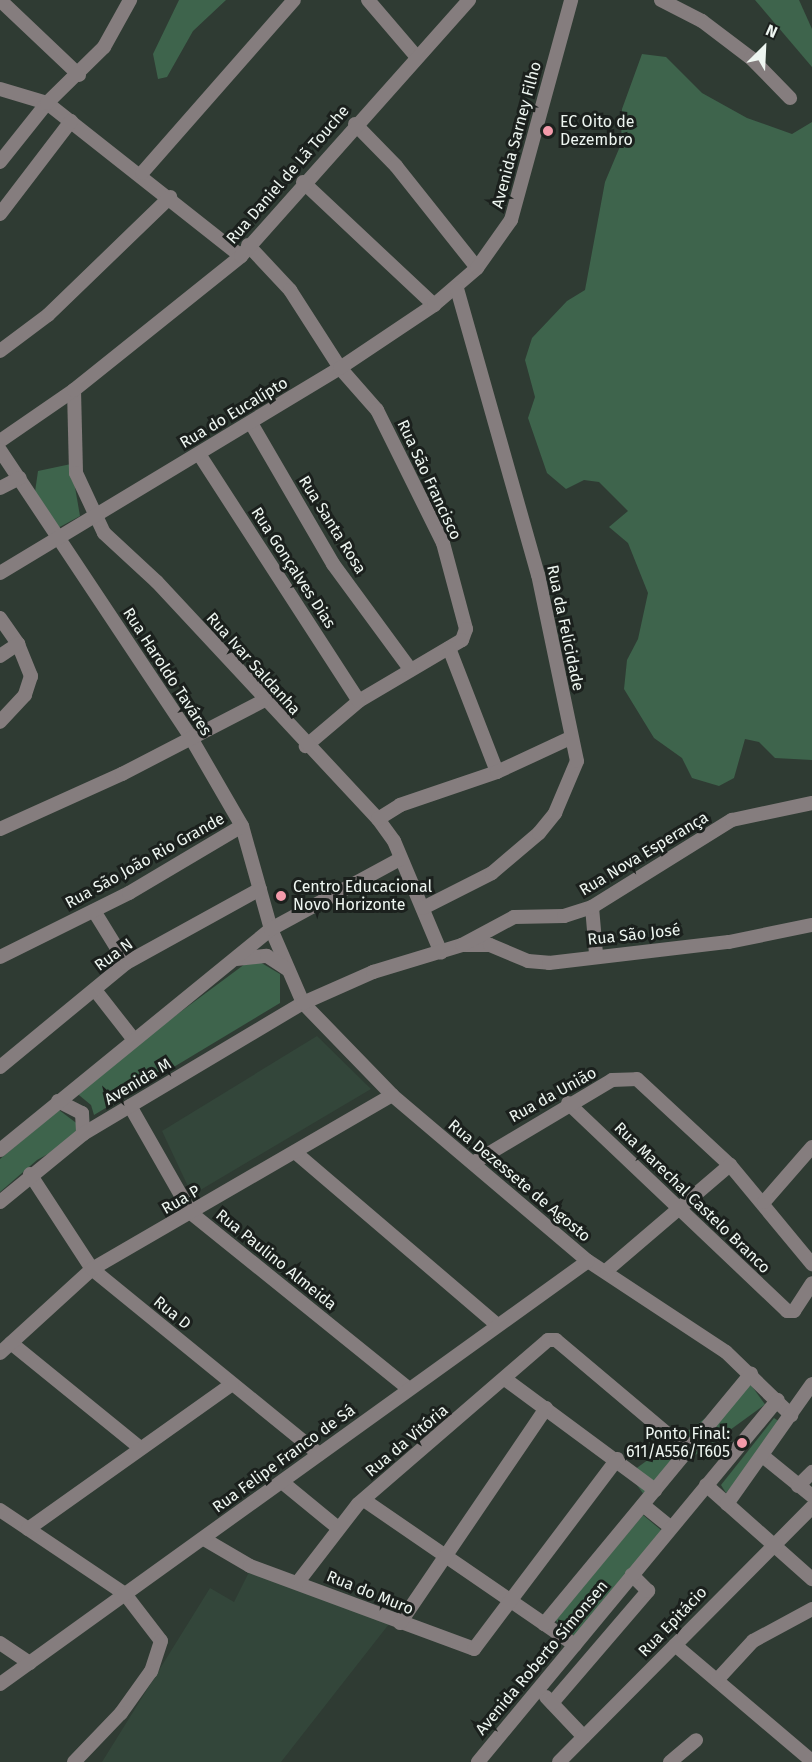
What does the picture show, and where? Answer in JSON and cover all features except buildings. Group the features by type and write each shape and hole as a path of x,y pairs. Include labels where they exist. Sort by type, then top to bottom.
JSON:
{"street":[{"path":"0,0 79,75"},
{"path":"0,162 47,103 79,75 117,31 130,0"},
{"path":"142,173 294,0"},
{"path":"368,0 416,56"},
{"name":"Rua Daniel de Lã Touche","path":"0,441 74,390 244,250 416,56 469,0"},
{"name":"Avenida Sarney Filho","path":"477,268 511,220 571,0"},
{"path":"661,0 702,21 751,58 790,99"},
{"path":"0,89 47,103"},
{"name":"Rua São Francisco","path":"47,103 244,250 290,290 340,368 376,410 408,467 442,543 466,629 462,640 450,648"},
{"path":"0,214 70,121"},
{"path":"355,124 396,165 477,268"},
{"path":"303,182 434,306"},
{"path":"0,351 48,315 170,197"},
{"name":"Rua do Eucalípto","path":"0,573 340,368 434,306 477,268"},
{"name":"Rua da Felicidade","path":"423,908 492,873 539,833 555,813 577,761 568,739 538,575 457,288"},
{"name":"Rua Ivar Saldanha","path":"74,390 76,473 93,516 263,701 378,819 400,859 441,953"},
{"name":"Rua Santa Rosa","path":"251,423 333,564 410,669"},
{"name":"Rua Haroldo Taváres","path":"0,450 191,738 242,826 271,929"},
{"name":"Rua Gonçalves Dias","path":"199,454 359,701"},
{"path":"0,488 20,478"},
{"path":"0,618 18,644 31,676 25,694 0,722"},
{"path":"0,656 18,644"},
{"path":"306,746 359,701 410,669 450,648 496,772"},
{"path":"0,829 263,701"},
{"path":"378,819 400,805 496,772 568,739"},
{"name":"Rua Nova Esperança","path":"441,953 462,945 514,917 564,916 592,907 732,820 812,803"},
{"name":"Rua São João Rio Grande","path":"0,957 94,910 242,826"},
{"name":"Avenida M","path":"0,1149 271,929 400,859"},
{"name":"Rua N","path":"0,1067 126,963 260,889"},
{"path":"592,907 596,954"},
{"path":"94,910 126,963"},
{"name":"Rua São José","path":"462,945 489,945 539,964 596,954 729,942 812,925"},
{"name":"Rua Dezessete de Agosto","path":"271,929 303,1003 392,1095 588,1261 608,1270 751,1374 791,1415"},
{"name":"Avenida M","path":"0,1202 30,1174 83,1134 303,1003 373,972 441,953"},
{"path":"231,961 267,956 291,975 292,998 276,1019"},
{"path":"95,990 134,1040"},
{"name":"Rua da União","path":"473,1163 568,1103 612,1080 637,1079 730,1165"},
{"name":"Rua P","path":"0,1353 92,1269 296,1153 392,1095"},
{"path":"58,1101 82,1113 83,1134"},
{"name":"Rua Marechal Castelo Branco","path":"568,1103 787,1311 794,1311 812,1284"},
{"name":"Rua Paulino Almeida","path":"130,1106 191,1213 408,1388"},
{"path":"764,1202 812,1148"},
{"path":"296,1153 496,1324"},
{"path":"608,1270 730,1165 764,1202 812,1264"},
{"name":"Rua D","path":"30,1174 92,1269 319,1454"},
{"name":"Rua Felipe Franco de Sá","path":"0,1684 204,1539 496,1324 588,1261"},
{"name":"Rua da Vitória","path":"298,1582 338,1528 364,1500 552,1339 688,1451"},
{"path":"11,1343 140,1448"},
{"path":"544,1624 751,1374"},
{"path":"505,1379 617,1459 655,1490"},
{"path":"28,1529 232,1384"},
{"path":"727,1504 764,1457 812,1384"},
{"name":"Avenida Roberto Símonsen","path":"478,1762 778,1401"},
{"path":"400,1623 441,1556 546,1407"},
{"path":"764,1457 812,1496"},
{"path":"509,1603 617,1459"},
{"path":"798,1486 812,1472"},
{"path":"282,1482 338,1528"},
{"path":"706,1485 812,1580"},
{"path":"364,1500 509,1603 575,1645"},
{"path":"643,1505 671,1528"},
{"name":"Rua Epitácio","path":"559,1762 675,1645 777,1547 812,1507"},
{"path":"0,1510 124,1594 158,1632 161,1651 121,1713 74,1762"},
{"name":"Rua do Muro","path":"204,1539 250,1566 474,1649 509,1603"},
{"name":"Avenida Roberto Símonsen","path":"552,1703 648,1590 632,1575"},
{"path":"717,1680 753,1641 812,1609"},
{"path":"592,1623 608,1637"},
{"path":"0,1643 30,1663"},
{"path":"675,1645 812,1761"},
{"path":"539,1689 584,1737"},
{"path":"670,1762 696,1740"}],"shaded area":[{"path":"317,1036 371,1089 192,1195 162,1131"},
{"path":"249,1572 389,1624 281,1762 102,1762 210,1588 234,1602"}],"green space":[{"path":"179,0 226,0 193,31 167,77 158,79 153,54"},
{"path":"755,0 799,0 812,29 812,67"},
{"path":"642,54 666,57 702,93 747,118 792,134 812,122 812,760 775,758 759,742 745,739 734,778 719,786 692,778 682,758 654,738 624,689 627,660 638,639 648,593 628,543 609,527 628,511 599,482 584,480 566,489 547,473 528,418 535,397 525,360 532,338 567,301 585,290 605,182 621,144 622,109"},
{"path":"71,464 80,516 58,528 35,492 38,471"},
{"path":"253,958 280,974 280,1003 94,1115 91,1105 74,1091"},
{"path":"59,1110 79,1125 75,1139 37,1160 0,1192 0,1159"},
{"path":"751,1385 765,1404 643,1493 629,1474"},
{"path":"774,1418 783,1424 726,1493 721,1485"},
{"path":"643,1515 662,1531 574,1636 555,1620"}],"place":[{"name":"EC Oito de Dezembro","path":"548,131"},
{"name":"Centro Educacional Novo Horizonte","path":"281,896"},
{"name":"Ponto Final: 611/A556/T605","path":"742,1443"}]}
